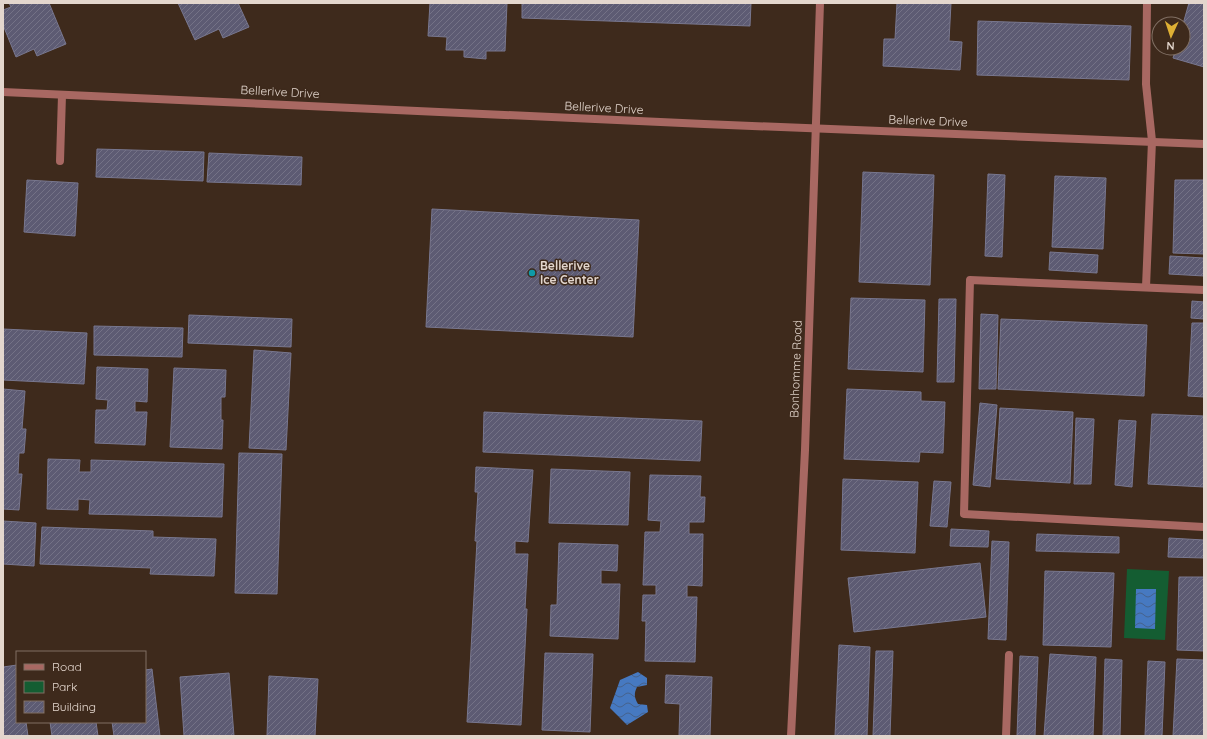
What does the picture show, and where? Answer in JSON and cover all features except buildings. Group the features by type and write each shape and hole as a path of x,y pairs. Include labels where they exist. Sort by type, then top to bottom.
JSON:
{"street":[{"name":"Bonhomme Road","path":"791,736 805,450 820,3"},
{"path":"1146,287 1152,141 1146,84 1147,3"},
{"name":"Bellerive Drive","path":"3,92 815,129 1204,144"},
{"path":"60,161 62,95"},
{"path":"1204,290 970,280 964,514 1204,527"},
{"path":"1006,736 1009,655"}],"green space":[{"path":"1127,569 1169,571 1165,640 1124,638"}],"water":[{"path":"1136,589 1156,589 1155,629 1135,628"},
{"path":"638,672 647,678 647,685 637,687 635,697 638,704 647,705 648,712 627,725 610,708 620,680"}],"place":[{"name":"Bellerive Ice Center","path":"532,273"}]}
